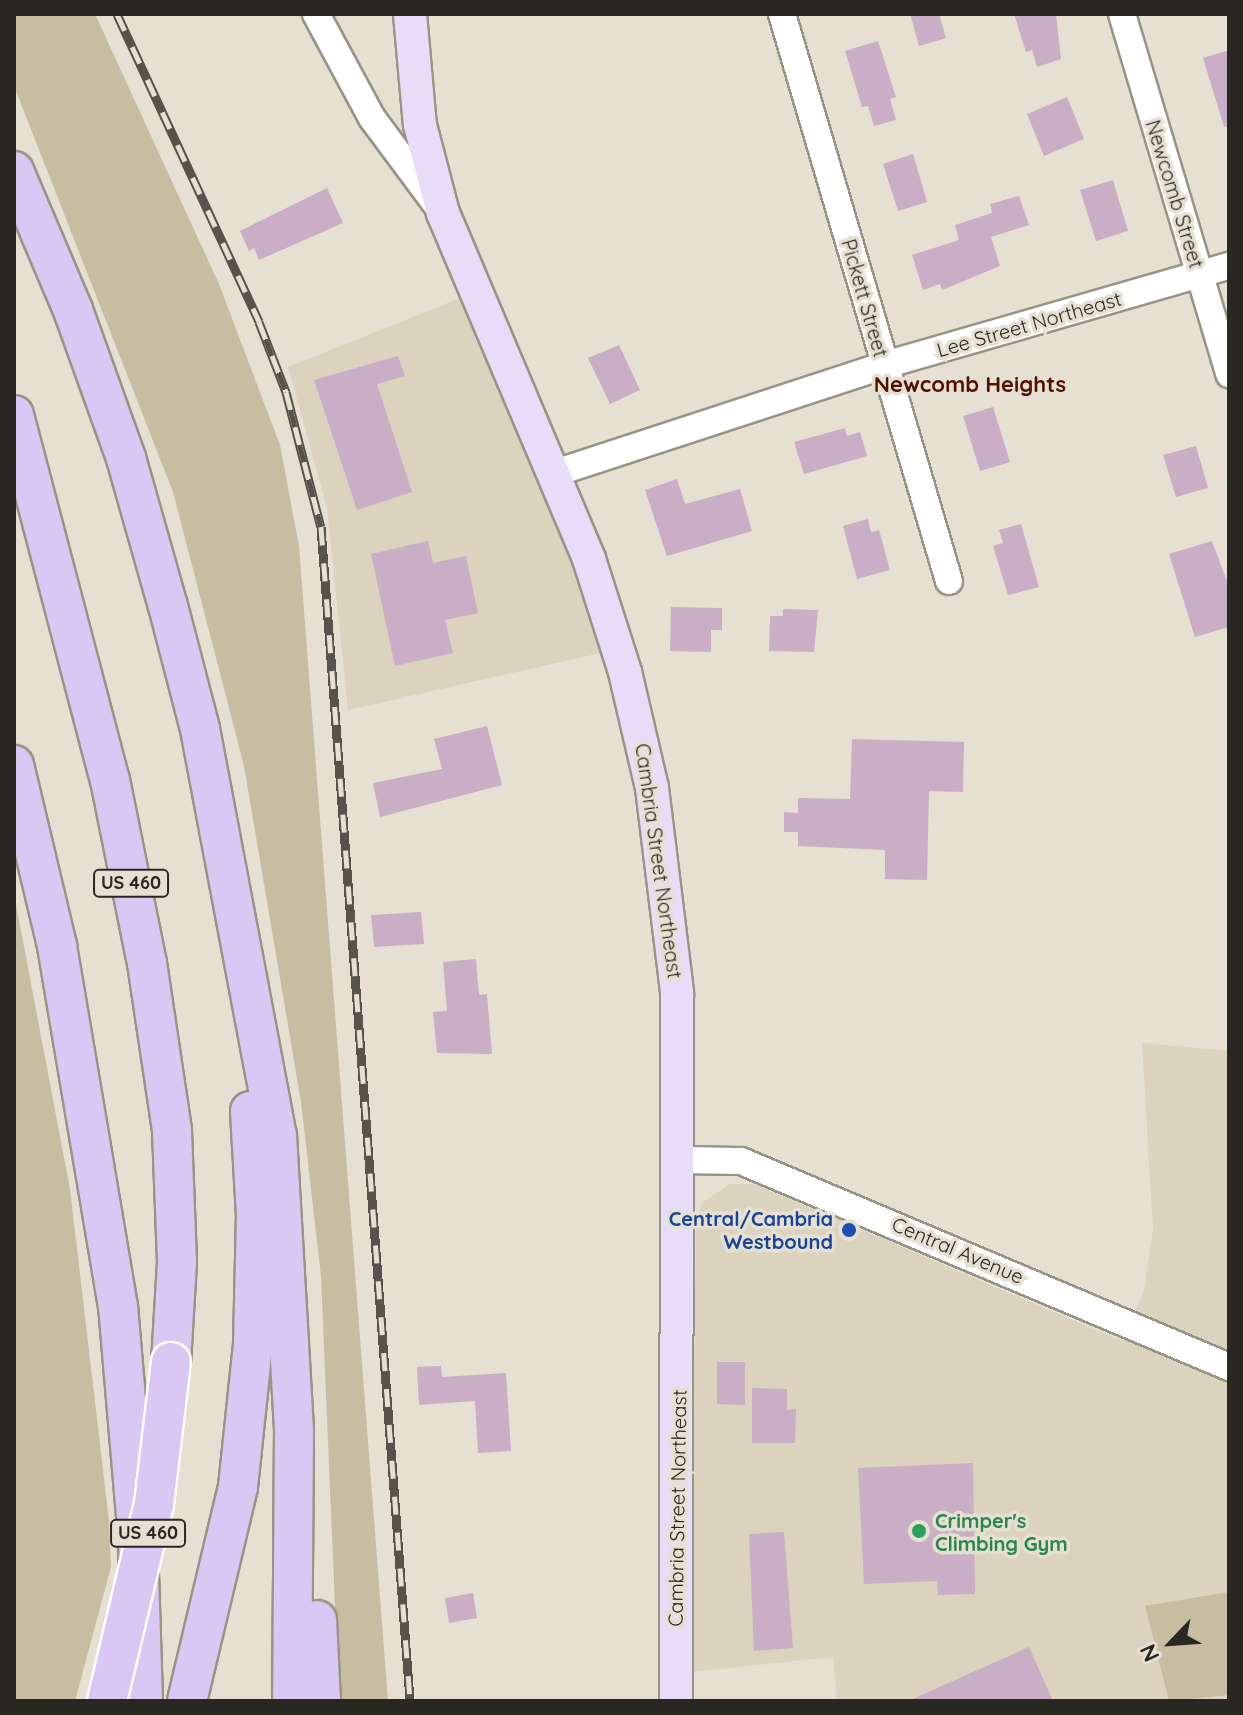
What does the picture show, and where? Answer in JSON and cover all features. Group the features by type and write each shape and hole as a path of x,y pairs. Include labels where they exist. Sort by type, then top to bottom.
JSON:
{"highway":[{"path":"14,171 73,310 126,458 200,729 277,1135 290,1334 312,1510 321,1701"},
{"name":"US 460","path":"14,415 110,780 147,963 172,1131 177,1262 171,1362 154,1504 107,1701"},
{"path":"14,765 57,946 118,1306 138,1541 143,1701"},
{"path":"189,1694 238,1487 253,1345 256,1216 233,908"},
{"path":"290,1334 292,1701"}],"main road":[{"name":"Cambria Street Northeast","path":"410,14 420,125 443,213 555,473 609,615 652,788 677,993 680,1160 676,1701"}],"street":[{"path":"316,14 372,118 443,213"},
{"name":"Pickett Street","path":"782,14 949,581"},
{"name":"Newcomb Street","path":"1122,14 1229,374"},
{"name":"Lee Street Northeast","path":"555,473 885,365 1229,266"},
{"name":"Central Avenue","path":"680,1160 741,1161 1229,1367"}],"shaded area":[{"path":"14,14 95,14 219,284 280,445 299,546 388,1701 339,1701 321,1276 301,1102 244,766 173,492 14,86"},
{"path":"460,298 562,530 605,652 348,710 327,508 288,367"},
{"path":"14,894 70,1189 109,1521 111,1567 75,1701 14,1701"},
{"path":"1142,1043 1229,1051 1229,1701 837,1701 833,1657 690,1672 696,1219 703,1202 730,1184 754,1184 1122,1341 1144,1291 1153,1229"},
{"path":"1229,1592 1229,1695 1169,1701 1145,1606"}],"building":[{"path":"910,14 939,14 946,38 919,46"},
{"path":"1014,14 1056,14 1061,59 1037,67 1032,50 1026,52"},
{"path":"878,41 896,97 890,99 896,120 874,126 868,106 862,107 845,51"},
{"path":"1229,50 1229,126 1224,127 1203,58"},
{"path":"1067,97 1084,139 1044,156 1027,114"},
{"path":"913,154 927,202 898,211 883,164"},
{"path":"1113,180 1128,231 1096,241 1080,190"},
{"path":"327,188 343,223 259,260 254,248 249,251 240,231"},
{"path":"1019,196 1029,225 991,237 1000,266 942,290 940,284 923,290 912,255 959,240 955,225 992,213 990,204"},
{"path":"619,345 640,390 610,404 588,358"},
{"path":"398,356 405,376 377,384 412,492 357,510 314,380"},
{"path":"993,407 1010,462 980,471 963,416"},
{"path":"845,428 847,436 860,432 867,456 804,474 794,442"},
{"path":"1196,446 1208,488 1176,497 1163,455"},
{"path":"677,479 685,504 740,489 752,531 667,556 645,490"},
{"path":"868,519 871,532 879,530 890,570 857,579 843,526"},
{"path":"1021,524 1039,587 1008,595 993,546 1003,543 999,530"},
{"path":"428,541 433,563 466,556 478,613 445,620 453,653 395,666 371,554"},
{"path":"1212,541 1229,587 1229,627 1195,637 1169,554"},
{"path":"671,607 722,608 722,630 711,630 711,652 670,651"},
{"path":"783,609 818,610 814,652 769,651 770,616 783,616"},
{"path":"487,726 502,785 380,817 373,783 442,769 434,739"},
{"path":"852,739 964,742 963,792 929,791 927,880 885,879 885,850 798,846 798,832 784,832 784,812 798,813 798,798 850,799"},
{"path":"421,912 424,944 374,947 371,915"},
{"path":"476,959 479,995 487,994 492,1054 437,1053 433,1012 447,1011 443,962"},
{"path":"717,1362 745,1362 745,1405 717,1404"},
{"path":"441,1366 442,1377 506,1373 511,1451 478,1453 475,1401 419,1405 417,1367"},
{"path":"752,1388 787,1389 787,1410 796,1409 795,1443 752,1443"},
{"path":"973,1463 975,1594 938,1595 937,1581 864,1584 858,1468"},
{"path":"784,1532 793,1648 754,1651 749,1534"},
{"path":"473,1593 477,1618 449,1623 445,1598"},
{"path":"1029,1647 1053,1701 908,1701"}],"railway":[{"path":"117,14 259,322 286,392 321,527 410,1701"}],"place":[{"name":"Central/Cambria Westbound","path":"849,1230"},
{"name":"Crimper's Climbing Gym","path":"919,1531"}],"district":[{"name":"Newcomb Heights","path":"970,385"}]}
